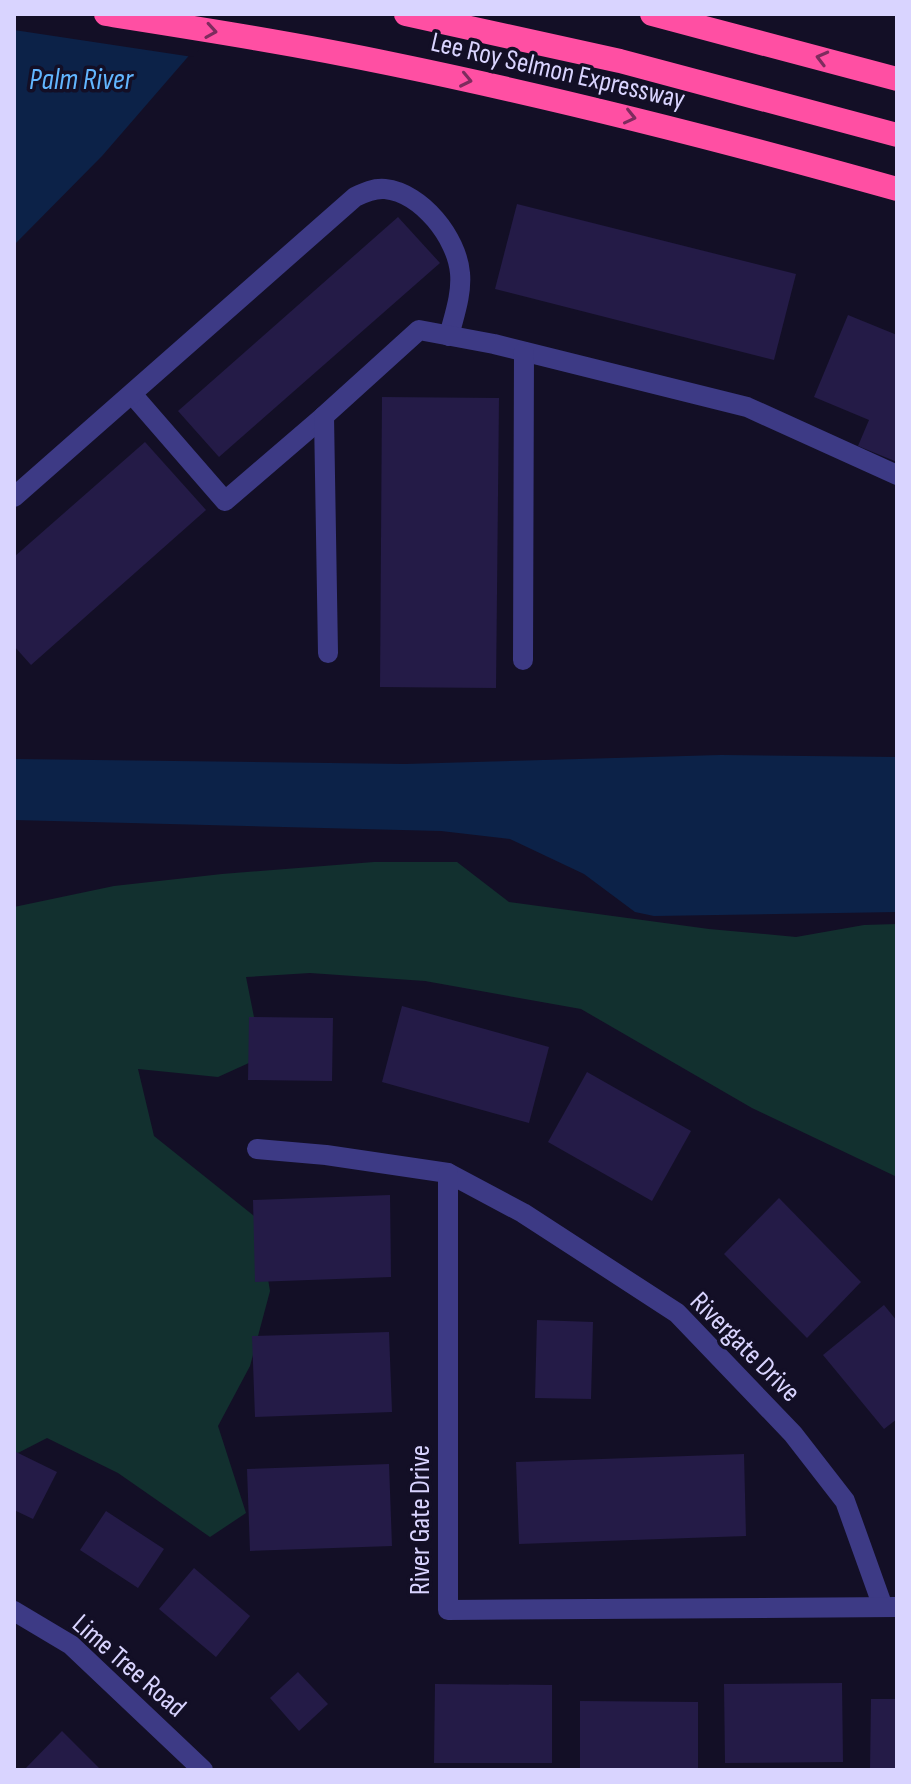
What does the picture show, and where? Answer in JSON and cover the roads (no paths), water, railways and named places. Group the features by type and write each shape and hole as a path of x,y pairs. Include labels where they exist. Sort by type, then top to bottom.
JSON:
{"highway":[{"name":"Lee Roy Selmon Expressway","path":"106,14 390,63 554,99 731,142 897,189"},
{"path":"406,14 620,61 897,135"},
{"path":"652,14 897,79"}],"street":[{"path":"14,497 355,197 373,189 397,192 411,199 447,232 461,275 449,336"},
{"path":"132,394 225,501 419,330 524,352 747,407 897,475"},
{"path":"523,660 524,352"},
{"path":"324,416 328,653"},
{"path":"257,1149 326,1155 448,1173"},
{"name":"Rivergate Drive","path":"448,1173 523,1213 677,1313 793,1434 845,1501 890,1607"},
{"name":"River Gate Drive","path":"448,1173 448,1610 890,1607"},
{"name":"Lime Tree Road","path":"14,1611 71,1645 203,1770"}],"water":[{"name":"Palm River","path":"14,14 225,14 102,156 14,245"},
{"path":"721,755 897,757 897,912 654,916 635,912 584,874 510,839 441,831 14,820 14,759 405,764"}]}
